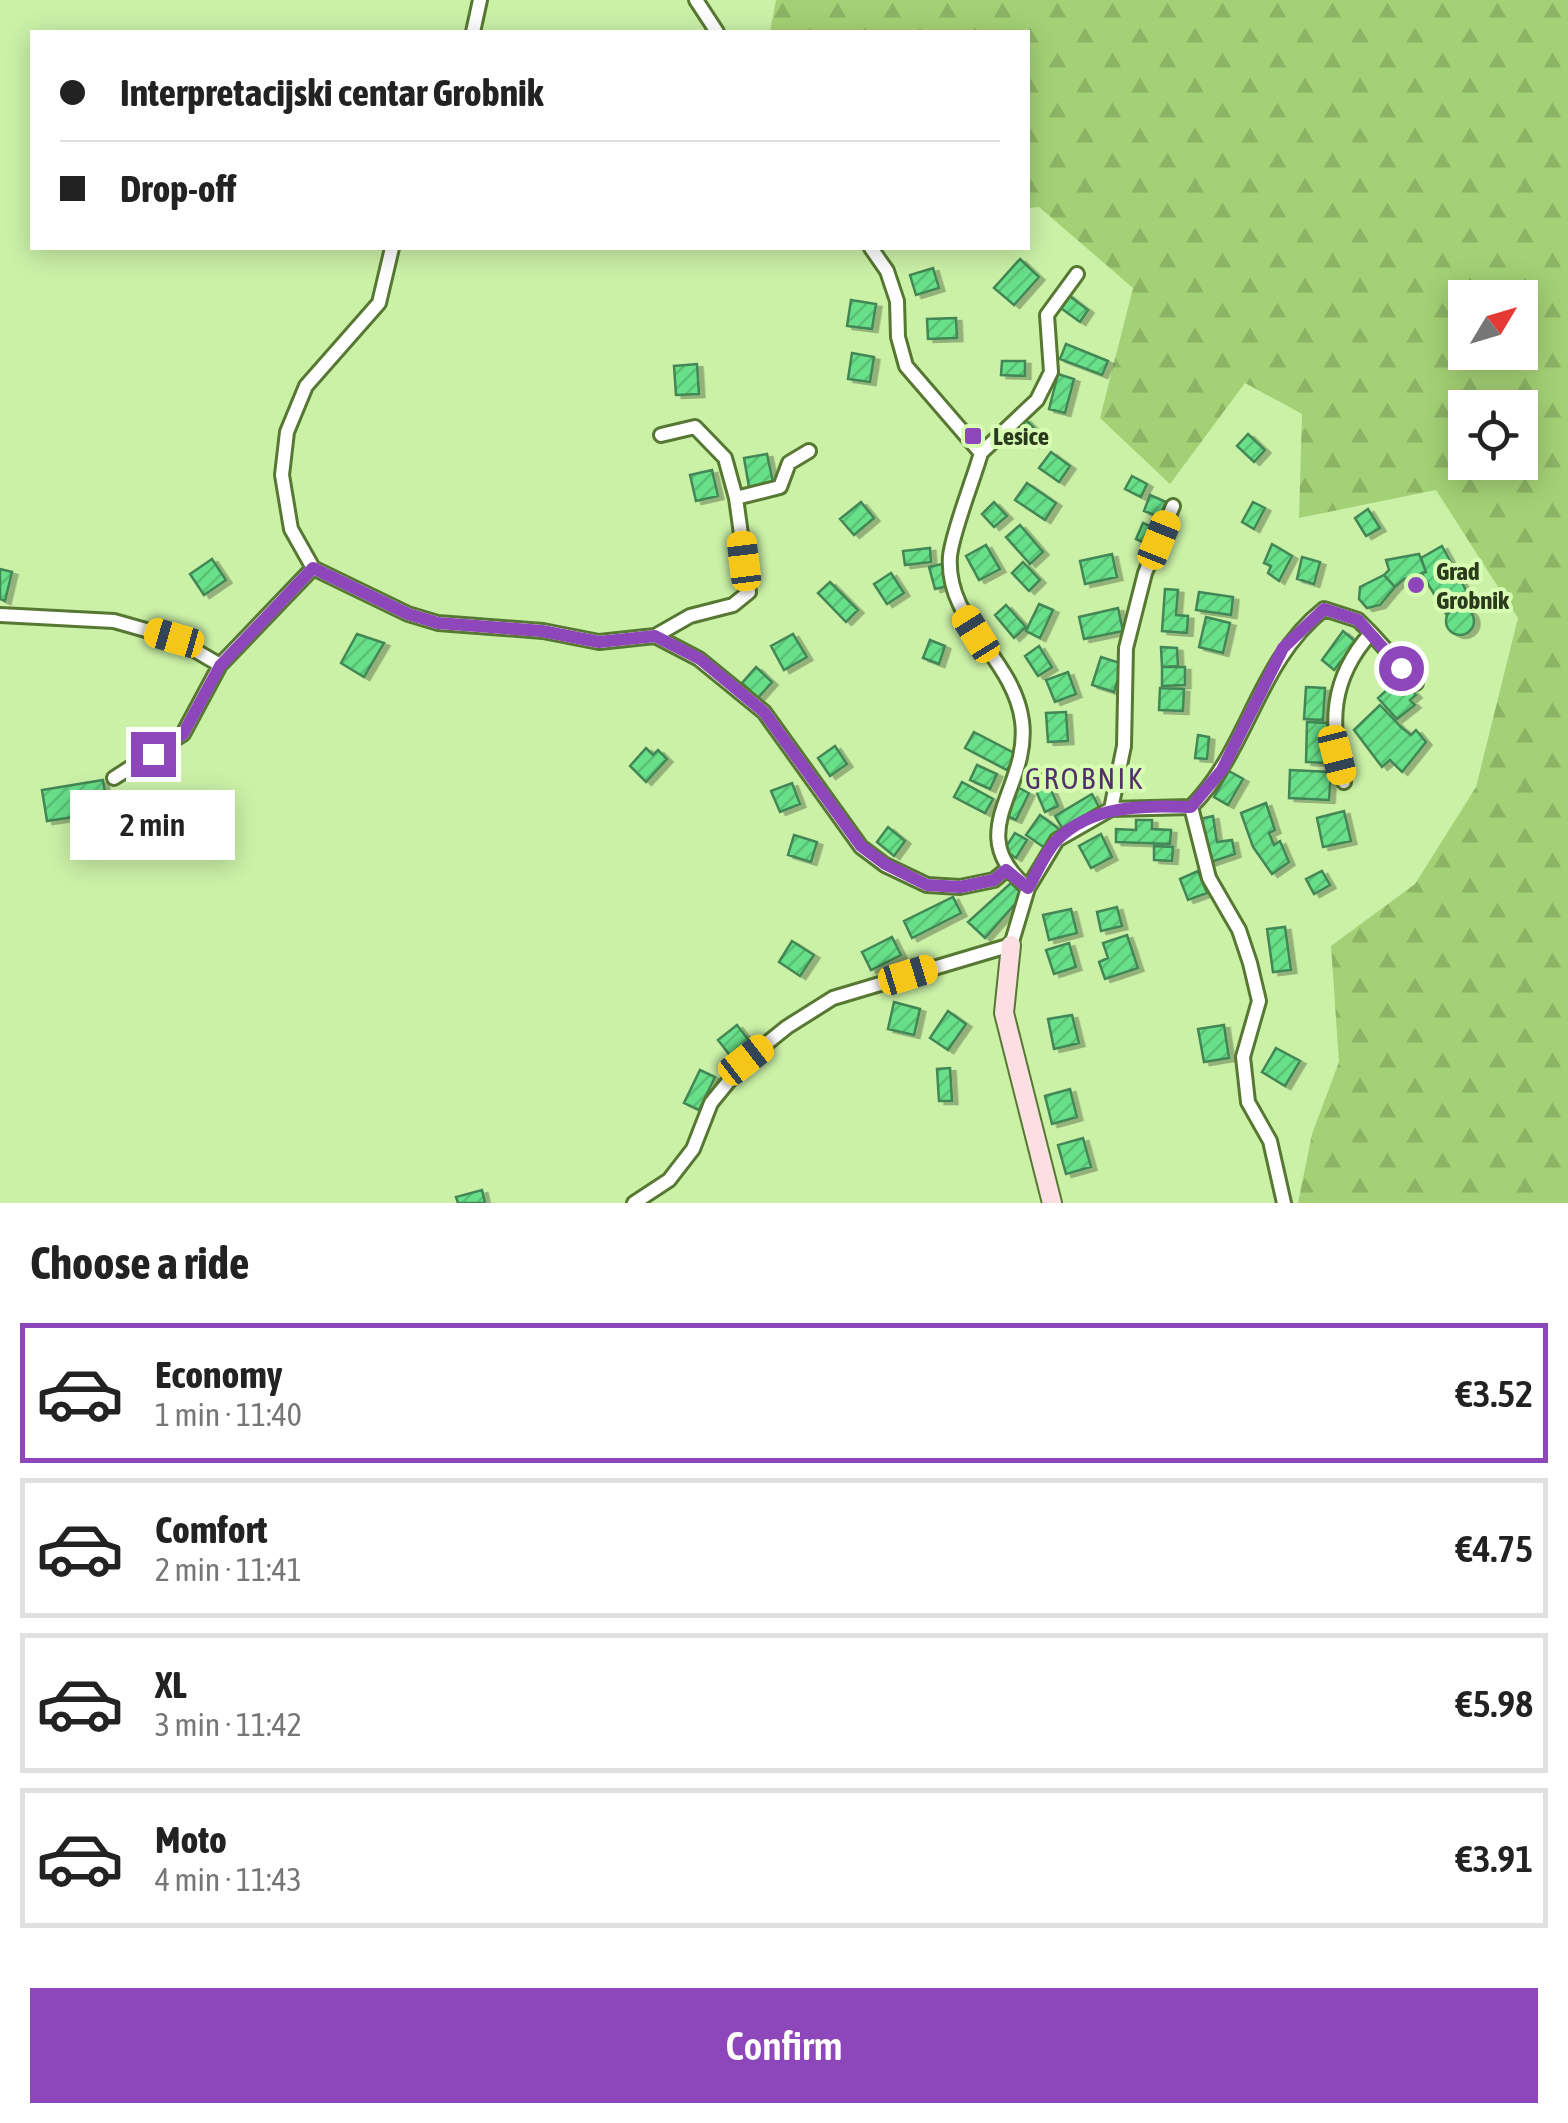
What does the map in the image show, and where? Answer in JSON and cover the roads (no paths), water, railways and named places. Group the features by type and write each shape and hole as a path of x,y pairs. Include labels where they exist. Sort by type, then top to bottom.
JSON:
{"main road":[{"path":"1011,946 1004,1013 1052,1203"}],"street":[{"path":"473,30 480,0"},
{"path":"696,0 716,30"},
{"path":"392,250 379,303 306,386 287,432 282,475 291,529 313,568 408,614 438,623 542,631 599,642 655,636 690,616 732,605 749,592 736,498 725,458 695,427 661,435"},
{"path":"872,250 887,271 897,301 898,337 906,366 980,453"},
{"path":"1028,888 1006,870 998,852 996,827 1024,749 1022,716 1004,670 956,601 950,555 980,453 1037,400 1051,372 1046,314 1076,274"},
{"path":"736,498 780,487 789,463 809,451"},
{"path":"1111,809 1124,746 1126,648 1146,573 1173,506"},
{"path":"114,778 183,734 220,666 313,568"},
{"path":"634,1203 669,1180 694,1149 712,1103 746,1060 787,1027 833,998 1011,946 1028,888 1057,840 1111,809 1191,807 1222,770 1283,648 1324,609 1358,620 1416,684"},
{"path":"0,616 114,621 174,638 220,666"},
{"path":"1344,782 1337,755 1340,680 1347,660 1371,634"},
{"path":"655,636 700,659 764,712 861,846 885,864 927,885 960,887 994,880 1006,870"},
{"path":"1191,807 1209,878 1240,930 1259,1001 1242,1057 1248,1102 1270,1141 1284,1203"}],"place":[{"name":"Lesice","path":"973,436"},
{"name":"Grad Grobnik","path":"1416,585"}],"district":[{"name":"GROBNIK","path":"1085,778"}]}
